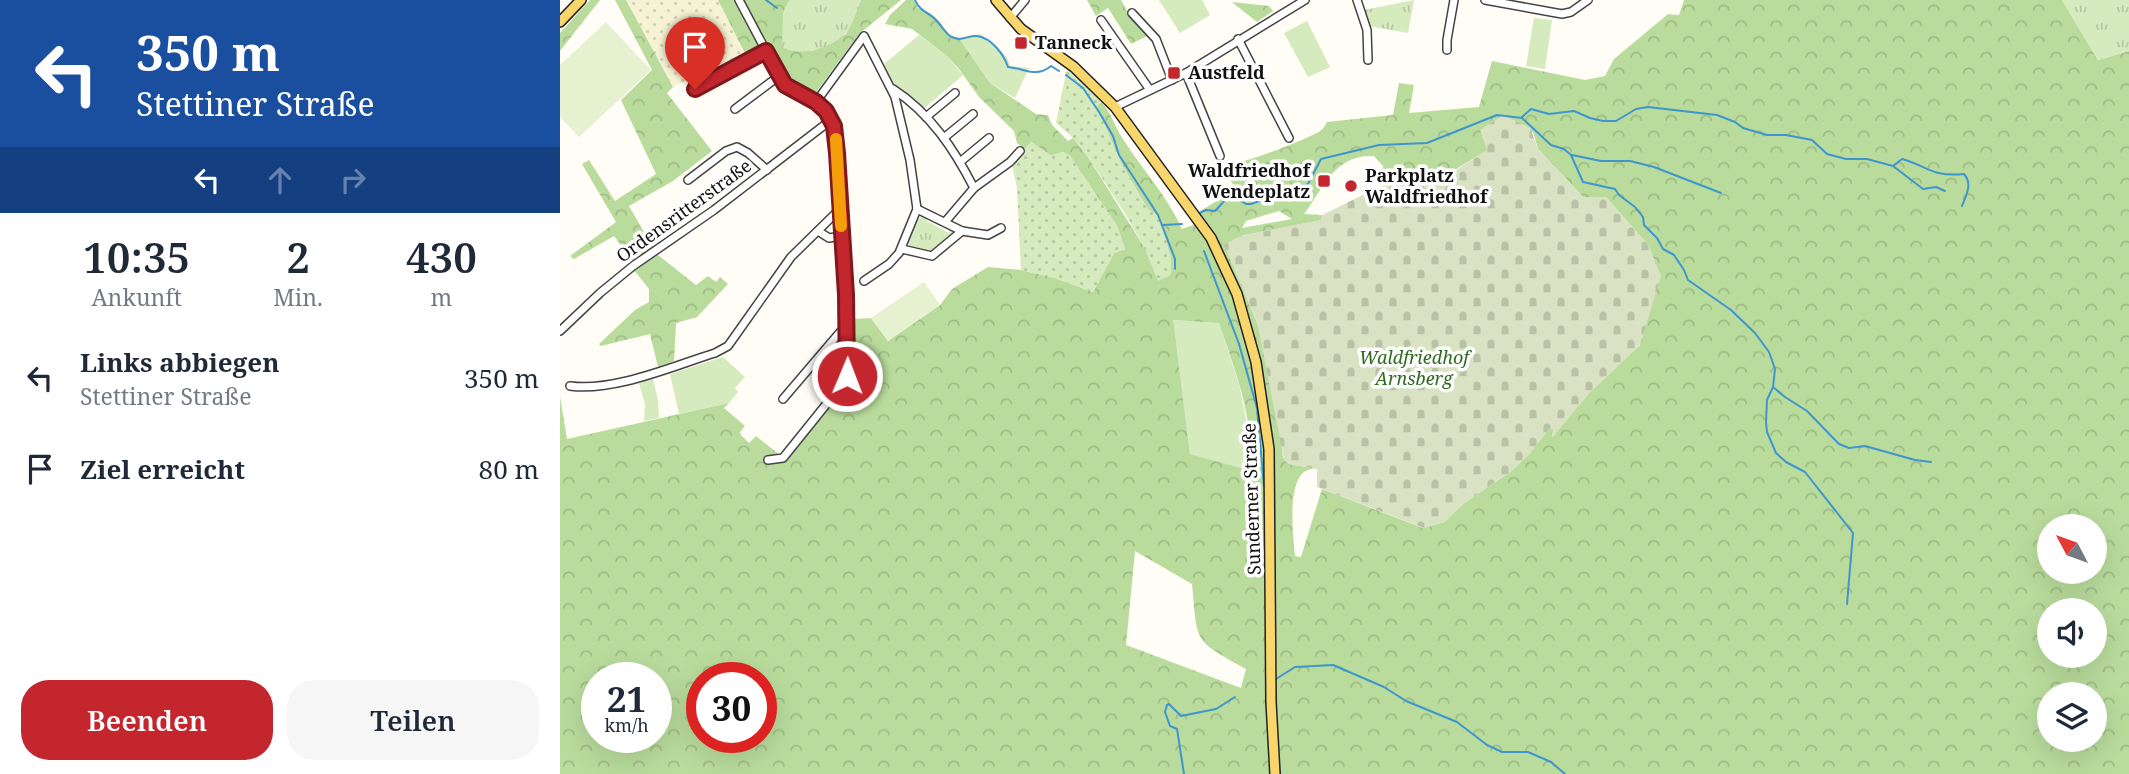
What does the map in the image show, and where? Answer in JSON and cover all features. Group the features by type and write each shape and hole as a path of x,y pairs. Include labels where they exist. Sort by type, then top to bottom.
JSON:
{"main road":[{"path":"560,22 581,0"},
{"name":"Sunderner Straße","path":"996,0 1026,34 1074,67 1115,107 1216,247 1237,295 1256,362 1267,426 1275,774"}],"street":[{"path":"740,0 779,76 793,91 816,102 831,120 835,133 841,208 847,372 843,384 783,458 768,460"},
{"path":"1010,18 1025,0"},
{"path":"1115,107 1185,73 1293,3 1305,0"},
{"path":"1357,0 1367,30 1368,60"},
{"path":"1447,50 1454,0"},
{"path":"1485,0 1526,4 1562,14 1571,12 1588,0"},
{"path":"1132,12 1156,39 1172,80"},
{"path":"1101,20 1150,90"},
{"path":"816,102 864,36 892,89 909,160 917,209 902,249 889,264 864,281"},
{"path":"1238,39 1289,138"},
{"path":"695,89 766,51"},
{"path":"1185,73 1220,156"},
{"path":"736,109 779,76"},
{"path":"892,89 926,117 944,138 974,188"},
{"path":"926,117 955,93"},
{"path":"944,138 973,114"},
{"name":"Ordensritterstraße","path":"560,331 625,273 831,120"},
{"path":"960,162 989,138"},
{"path":"688,180 726,151 737,147 748,153 766,170"},
{"path":"945,222 974,188 1010,162 1020,151"},
{"path":"570,386 593,387 629,379 715,353 728,346 791,257 841,208"},
{"path":"917,209 962,231 988,235 1001,228"},
{"path":"818,230 829,238 842,236"},
{"path":"902,249 932,256 962,231"},
{"path":"783,400 847,324"}],"shaded area":[{"path":"626,0 718,0 745,53 673,87"}],"green space":[{"path":"590,0 600,0 560,51 560,33"},
{"path":"615,0 626,0 673,87 667,93 712,151 673,181 629,206 653,248 632,261 614,236 574,259 570,256 616,222 582,164 589,160 615,201 656,174 621,100 652,70"},
{"path":"718,0 790,0 783,12 788,50 812,51 846,34 861,0 901,0 859,34 814,95 783,79 763,44 745,53"},
{"path":"790,0 861,0 844,35 822,48 797,51 782,47 783,12"},
{"path":"906,0 914,0 918,8 936,18 949,35 959,38 990,83 1036,114 1048,115 1052,125 1068,141 1073,138 1088,157 1144,247 1163,236 1159,217 1147,208 1121,163 1097,107 1101,102 1123,139 1170,206 1182,229 1193,225 1202,210 1236,189 1221,165 1241,162 1286,146 1320,131 1327,122 1393,115 1399,83 1414,85 1409,113 1479,107 1492,61 1585,80 1605,76 1614,59 1668,14 1679,15 1684,0 2062,0 2098,60 2129,51 2129,774 560,774 560,397 567,439 729,403 724,408 745,426 740,432 741,435 749,443 756,436 781,456 844,380 853,319 871,318 888,341 940,305 952,289 988,267 1021,270 1055,278 1093,292 1114,253 1125,249 1117,226 1070,156 1063,152 1051,156 1031,142 1025,149 1017,143 1014,131 979,97 946,55 912,29 885,24 890,15","holes":["1533,132 1538,149 1583,197 1606,197 1649,246 1640,345 1590,392 1552,436 1554,429 1549,429 1510,472 1463,504 1444,522 1423,528 1322,489 1301,557 1295,556 1292,518 1295,489 1306,470 1317,469 1289,464 1283,458 1279,424 1258,325 1249,304 1240,236 1322,220 1322,215 1304,214 1332,174 1349,161 1360,157 1374,156 1383,166 1385,184 1415,186 1439,178 1492,148","1279,211 1292,219 1242,228 1246,221","1173,320 1219,323 1247,415 1250,452 1248,470 1190,454","1135,551 1192,584 1195,618 1201,638 1216,652 1246,669 1241,688 1126,645"]},
{"path":"1087,0 1121,0 1147,36 1131,44 1108,8 1096,16"},
{"path":"1159,0 1202,0 1210,15 1180,33"},
{"path":"1414,0 1408,33 1369,26 1364,10"},
{"path":"2062,0 2129,0 2129,51 2098,60"},
{"path":"1232,2 1269,6 1273,11 1257,22"},
{"path":"1534,18 1552,20 1545,69 1526,66"},
{"path":"1307,21 1330,67 1308,77 1284,33"},
{"path":"606,22 651,70 579,137 560,117 560,65"},
{"path":"981,34 1007,57 1010,66 1029,68 1015,98 990,83 959,38"},
{"path":"919,35 946,55 963,75 921,111 892,81 884,64"},
{"path":"1068,70 1072,70 1101,102 1097,107 1121,163 1147,208 1159,217 1171,257 1171,275 1158,281 1144,247 1126,215 1088,157 1056,123"},
{"name":"Waldfriedhof Arnsberg","path":"1503,115 1530,128 1538,149 1583,197 1606,197 1649,246 1661,276 1640,345 1590,392 1552,438 1554,429 1549,429 1510,472 1463,504 1444,522 1424,528 1317,487 1317,469 1289,464 1284,460 1258,325 1224,245 1240,236 1321,220 1322,215 1385,184 1403,188 1450,174 1487,150 1480,130"},
{"path":"1031,142 1051,155 1063,152 1070,156 1117,226 1125,249 1114,253 1093,292 1055,278 1021,270 1017,188 1012,165"},
{"path":"922,216 926,216 927,221 949,233 950,227 957,233 934,253 912,250 909,247 911,234"},
{"path":"658,255 696,285 708,276 716,282 720,277 728,284 697,317 676,323 674,361 658,367 650,334 601,346 599,344 635,310 649,302 649,289 634,270"},
{"path":"924,282 940,305 888,341 871,318"},
{"path":"1172,320 1219,323 1239,384 1251,443 1249,471 1190,454"},
{"path":"723,357 745,377 735,388 738,392 729,403 679,414 670,374"},
{"path":"653,379 659,418 644,421 645,404 639,383"}],"waterway":[{"path":"766,0 777,8"},
{"path":"915,0 950,36 957,39 977,36 988,40 1004,57 1008,67 1041,72 1051,66 1059,71"},
{"path":"1066,75 1083,88 1099,112 1113,136 1119,155 1158,215 1175,259 1175,269"},
{"path":"1522,117 1531,109 1549,114 1574,111 1590,118 1616,121 1636,109 1648,107 1717,115 1743,128 1767,135 1812,140 1827,154 1846,159 1867,159 1893,166 1923,189 1936,187 1945,191"},
{"path":"1306,185 1321,159 1379,145 1427,143 1497,115 1522,118 1551,145 1564,149 1571,155 1583,182 1615,189 1635,207 1643,217 1644,225 1657,238 1663,249 1674,255 1688,280 1731,310 1755,333 1769,352 1775,369 1773,387 1767,400 1766,422 1767,432 1776,453 1805,472 1853,533 1847,604"},
{"path":"1572,155 1601,161 1630,161 1654,167 1721,193"},
{"path":"1893,166 1902,159 1937,173 1964,174 1968,186 1962,206"},
{"path":"1197,214 1206,210 1215,211 1227,198 1233,196 1251,204 1304,185"},
{"path":"1163,225 1182,224"},
{"path":"1204,251 1239,344 1257,408 1264,486"},
{"path":"1773,387 1807,411 1839,444 1849,448 1865,446 1931,462"},
{"path":"1276,679 1295,667 1333,665 1384,687 1406,701 1457,722 1487,745 1502,752 1528,752 1551,762 1565,774"},
{"path":"1167,705 1181,716 1216,709 1235,697"},
{"path":"1167,705 1165,712 1170,726 1177,729 1184,774"}],"slow traffic":[{"path":"836,139 841,226"}],"place":[{"name":"Tanneck","path":"1021,43"},
{"name":"Austfeld","path":"1174,73"},
{"name":"Waldfriedhof Wendeplatz","path":"1324,181"},
{"name":"Parkplatz Waldfriedhof","path":"1351,186"}],"route":[{"path":"695,89 766,51 785,85 819,104 829,115 835,133 841,208 847,376"}]}
